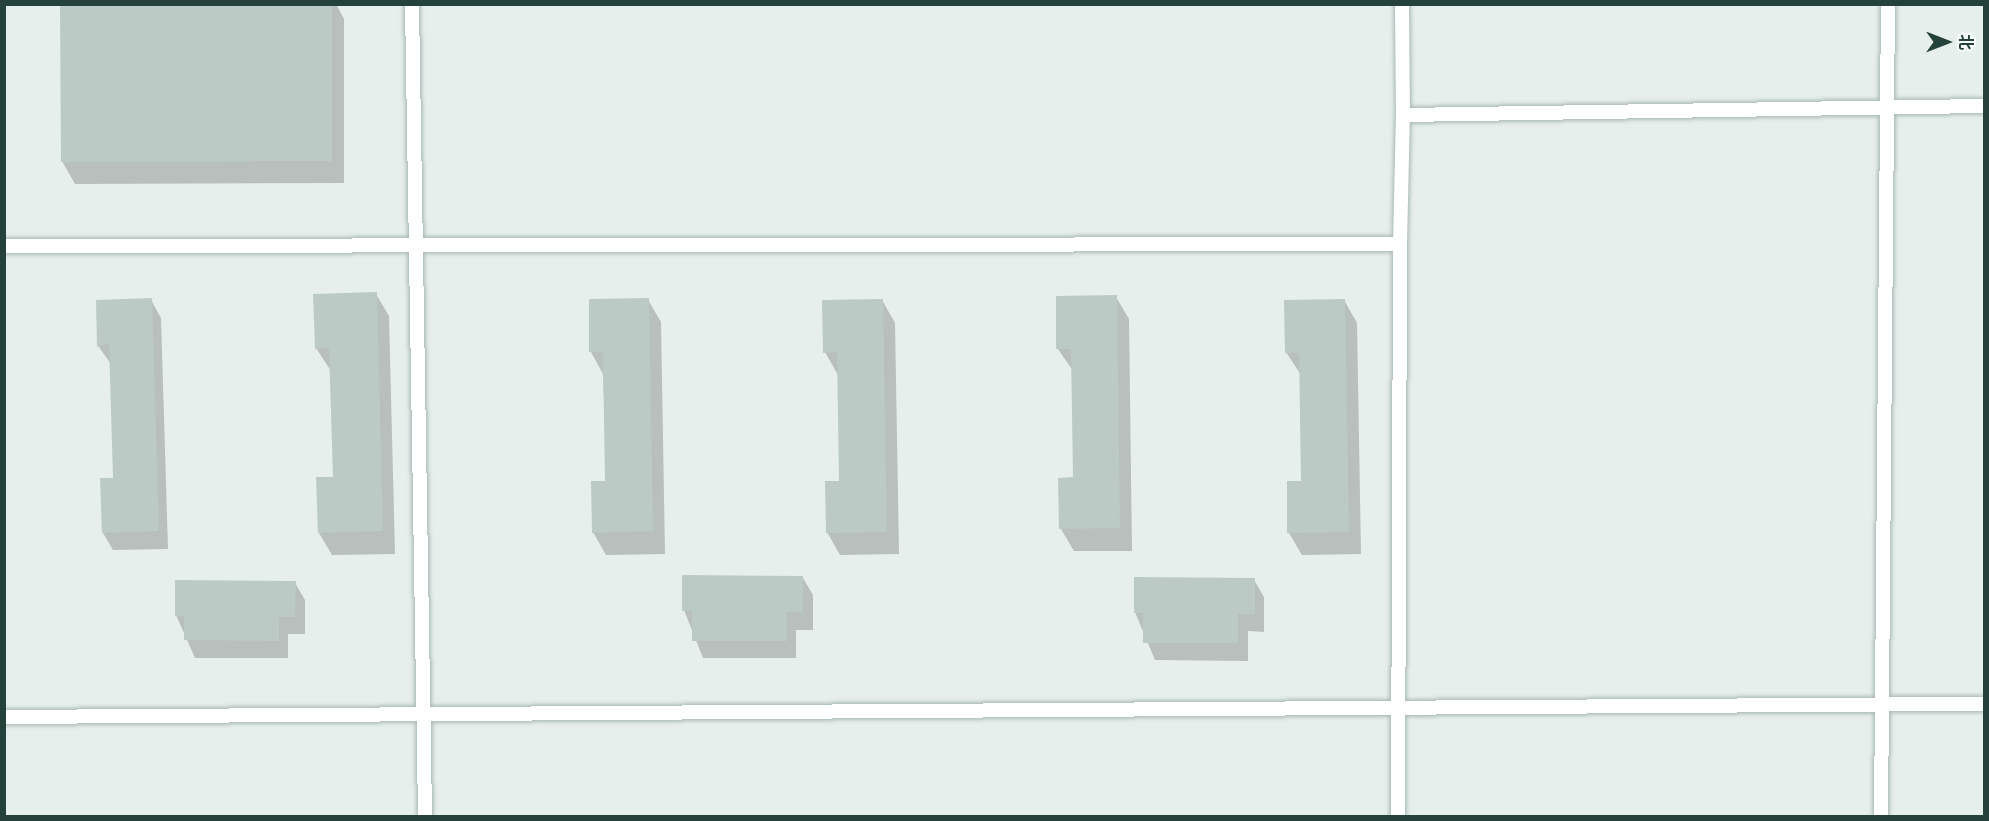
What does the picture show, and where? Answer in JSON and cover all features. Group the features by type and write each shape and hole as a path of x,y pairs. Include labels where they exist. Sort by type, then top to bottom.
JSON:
{"lane":[{"path":"412,4 414,246 425,816"},
{"path":"1398,816 1402,4"},
{"path":"1881,816 1888,4"},
{"path":"1403,115 1984,106"},
{"path":"4,246 1401,244"},
{"path":"4,717 1984,704"}],"building":[{"path":"60,4 332,4 332,161 61,162"},
{"path":"377,292 383,531 318,533 316,477 333,477 329,348 315,349 313,294"},
{"path":"1117,295 1120,528 1059,529 1058,478 1073,477 1071,349 1056,349 1056,296"},
{"path":"152,298 159,531 102,533 100,478 113,478 109,343 97,347 96,300"},
{"path":"649,298 653,531 592,533 591,481 605,481 603,352 589,352 589,299"},
{"path":"883,299 887,532 826,533 825,481 839,481 837,352 823,353 822,300"},
{"path":"1345,299 1349,532 1287,533 1287,481 1301,481 1299,353 1285,353 1284,300"},
{"path":"682,575 803,576 803,612 787,612 787,641 692,641 692,611 682,611"},
{"path":"1134,577 1255,578 1255,614 1238,614 1238,643 1143,643 1143,613 1134,613"},
{"path":"175,580 296,581 295,617 279,617 279,641 184,640 184,616 175,616"}]}
